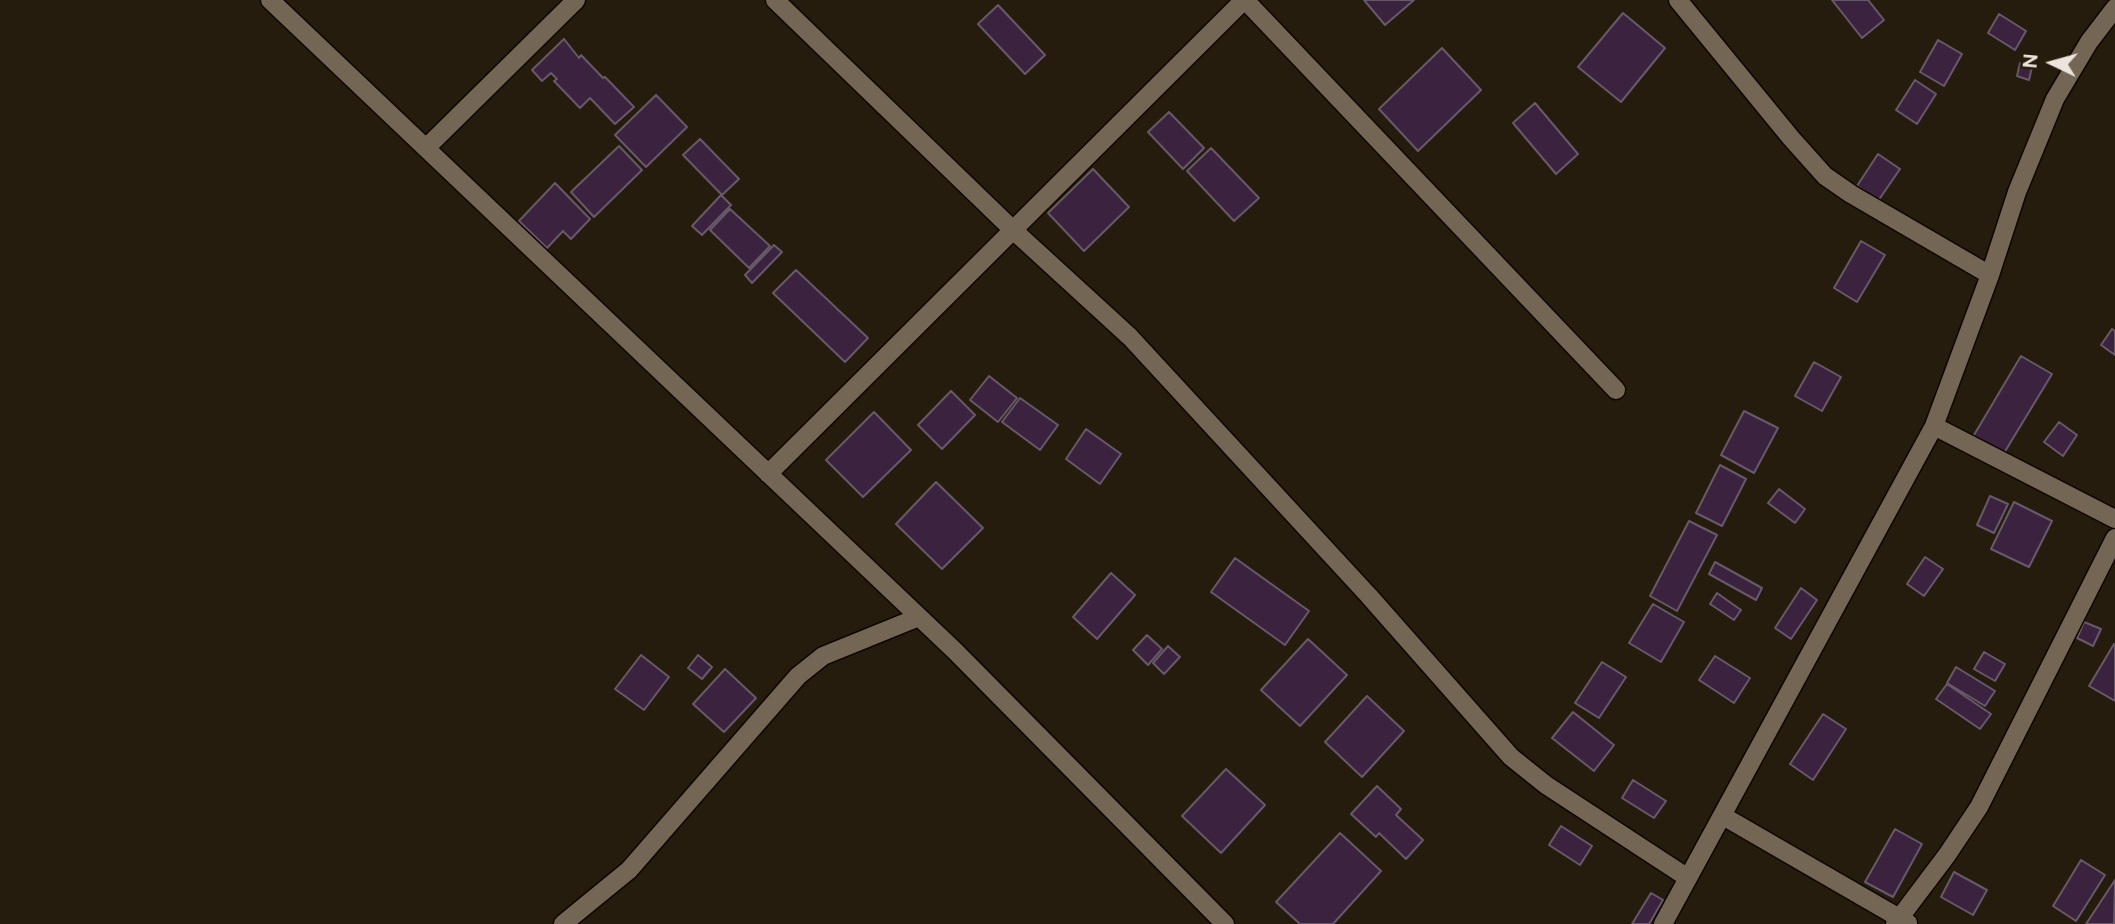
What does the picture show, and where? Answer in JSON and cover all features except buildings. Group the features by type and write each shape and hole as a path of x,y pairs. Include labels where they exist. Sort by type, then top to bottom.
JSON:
{"street":[{"path":"270,0 919,617 1225,924"},
{"path":"426,148 576,0"},
{"path":"775,0 1012,229 1130,337 1369,596 1511,757 1546,785 1688,878"},
{"path":"768,474 1244,0 1616,390"},
{"path":"1678,0 1825,176 1990,275"},
{"path":"1663,924 1934,426 1990,275 2017,192 2055,99 2089,42 2114,10"},
{"path":"1934,426 2115,519"},
{"path":"1723,816 1900,922 1979,807 2115,538"},
{"path":"564,924 629,870 799,676 823,656 919,617"}]}
